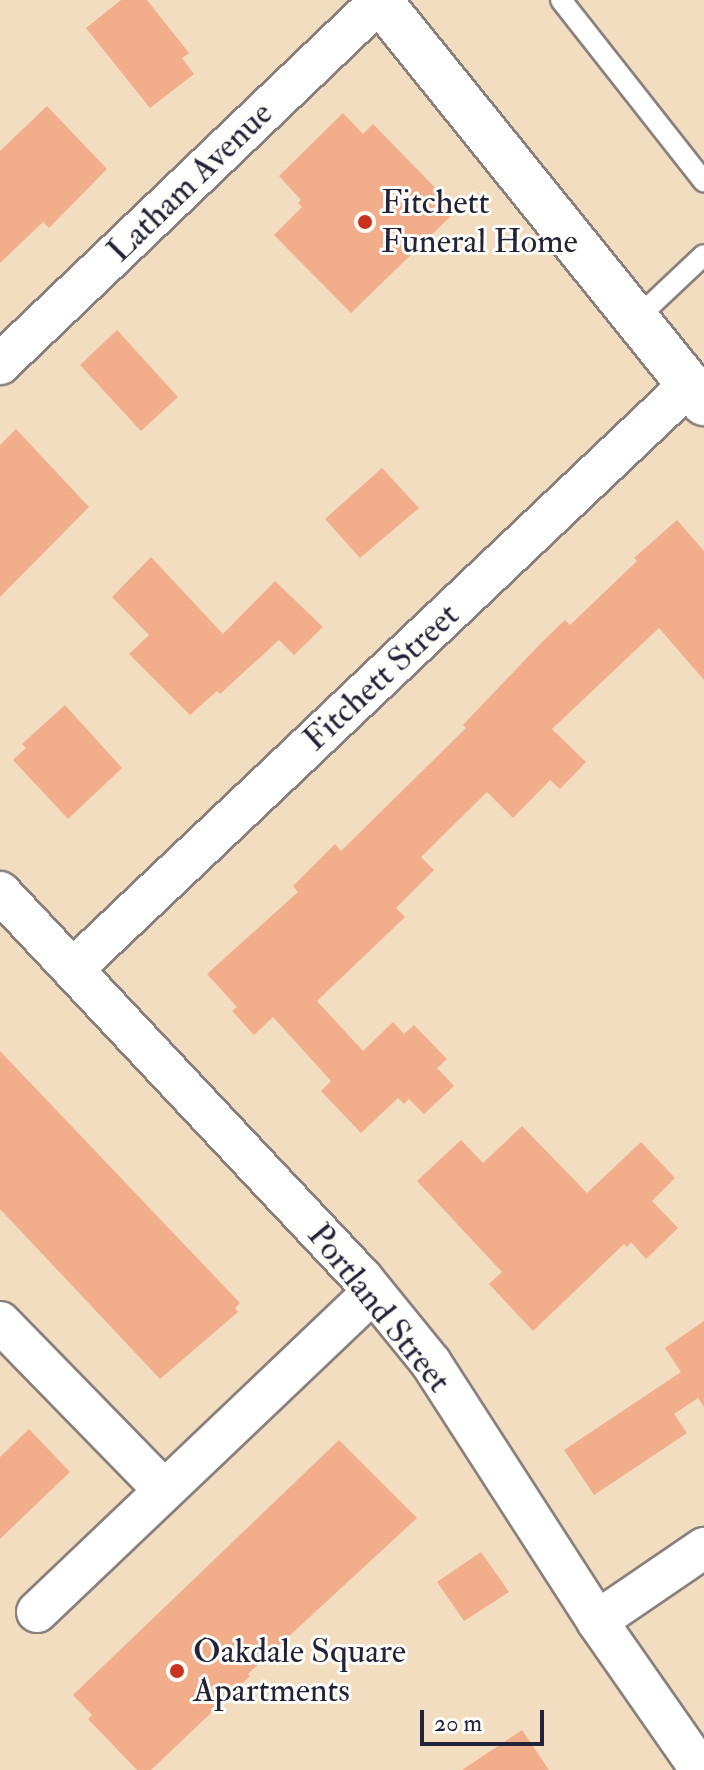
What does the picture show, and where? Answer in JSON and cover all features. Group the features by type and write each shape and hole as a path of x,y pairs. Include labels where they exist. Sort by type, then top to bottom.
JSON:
{"main road":[{"path":"379,0 696,394"}],"street":[{"name":"Latham Avenue","path":"0,364 379,0"},
{"name":"Fitchett Street","path":"73,969 696,394"},
{"name":"Portland Street","path":"0,892 373,1292 431,1363 597,1621 701,1770"},
{"path":"37,1612 373,1292"},
{"path":"0,1322 164,1490"},
{"path":"597,1621 704,1548"}],"lane":[{"path":"561,0 704,182"},
{"path":"636,319 703,257"}],"building":[{"path":"121,0 147,0 189,53 182,58 194,74 150,108 86,28"},
{"path":"47,106 107,169 49,228 43,222 0,263 0,151"},
{"name":"Fitchett Funeral Home","path":"343,113 363,134 373,124 457,210 351,313 274,235 302,207 298,203 301,200 279,176"},
{"path":"117,330 178,397 141,431 80,365"},
{"path":"16,429 89,507 0,597 0,445"},
{"path":"382,468 419,508 360,558 325,519"},
{"path":"677,520 704,551 704,680 659,628 552,729 586,762 560,789 550,780 513,818 487,792 421,857 434,870 396,908 405,917 317,1001 363,1051 393,1022 404,1034 414,1025 447,1059 437,1068 454,1086 424,1114 409,1099 404,1104 398,1098 361,1133 321,1091 331,1081 273,1017 254,1035 232,1011 237,1007 207,974 298,892 293,886 335,844 341,851 466,728 463,725 542,642 565,620 570,625 637,561 634,558"},
{"path":"151,557 223,634 275,581 323,627 294,655 279,640 220,694 217,691 190,715 129,654 149,635 112,597"},
{"path":"65,705 122,768 68,819 13,760 26,748 22,744"},
{"path":"0,1051 240,1303 235,1308 238,1312 160,1379 0,1209"},
{"path":"522,1126 587,1193 641,1142 675,1178 652,1201 678,1228 646,1259 631,1242 627,1247 624,1244 533,1331 489,1284 502,1272 417,1181 461,1140 483,1163"},
{"path":"704,1321 704,1407 698,1398 674,1414 687,1433 594,1495 564,1450 681,1372 665,1348"},
{"path":"29,1429 70,1472 0,1539 0,1457"},
{"path":"339,1440 417,1518 248,1674 250,1676 151,1770 137,1770 88,1719 92,1715 73,1695"},
{"path":"481,1552 509,1592 464,1621 437,1582"},
{"path":"522,1730 549,1770 462,1770"}],"place":[{"name":"Fitchett Funeral Home","path":"365,222"},
{"name":"Oakdale Square Apartments","path":"177,1671"}]}
